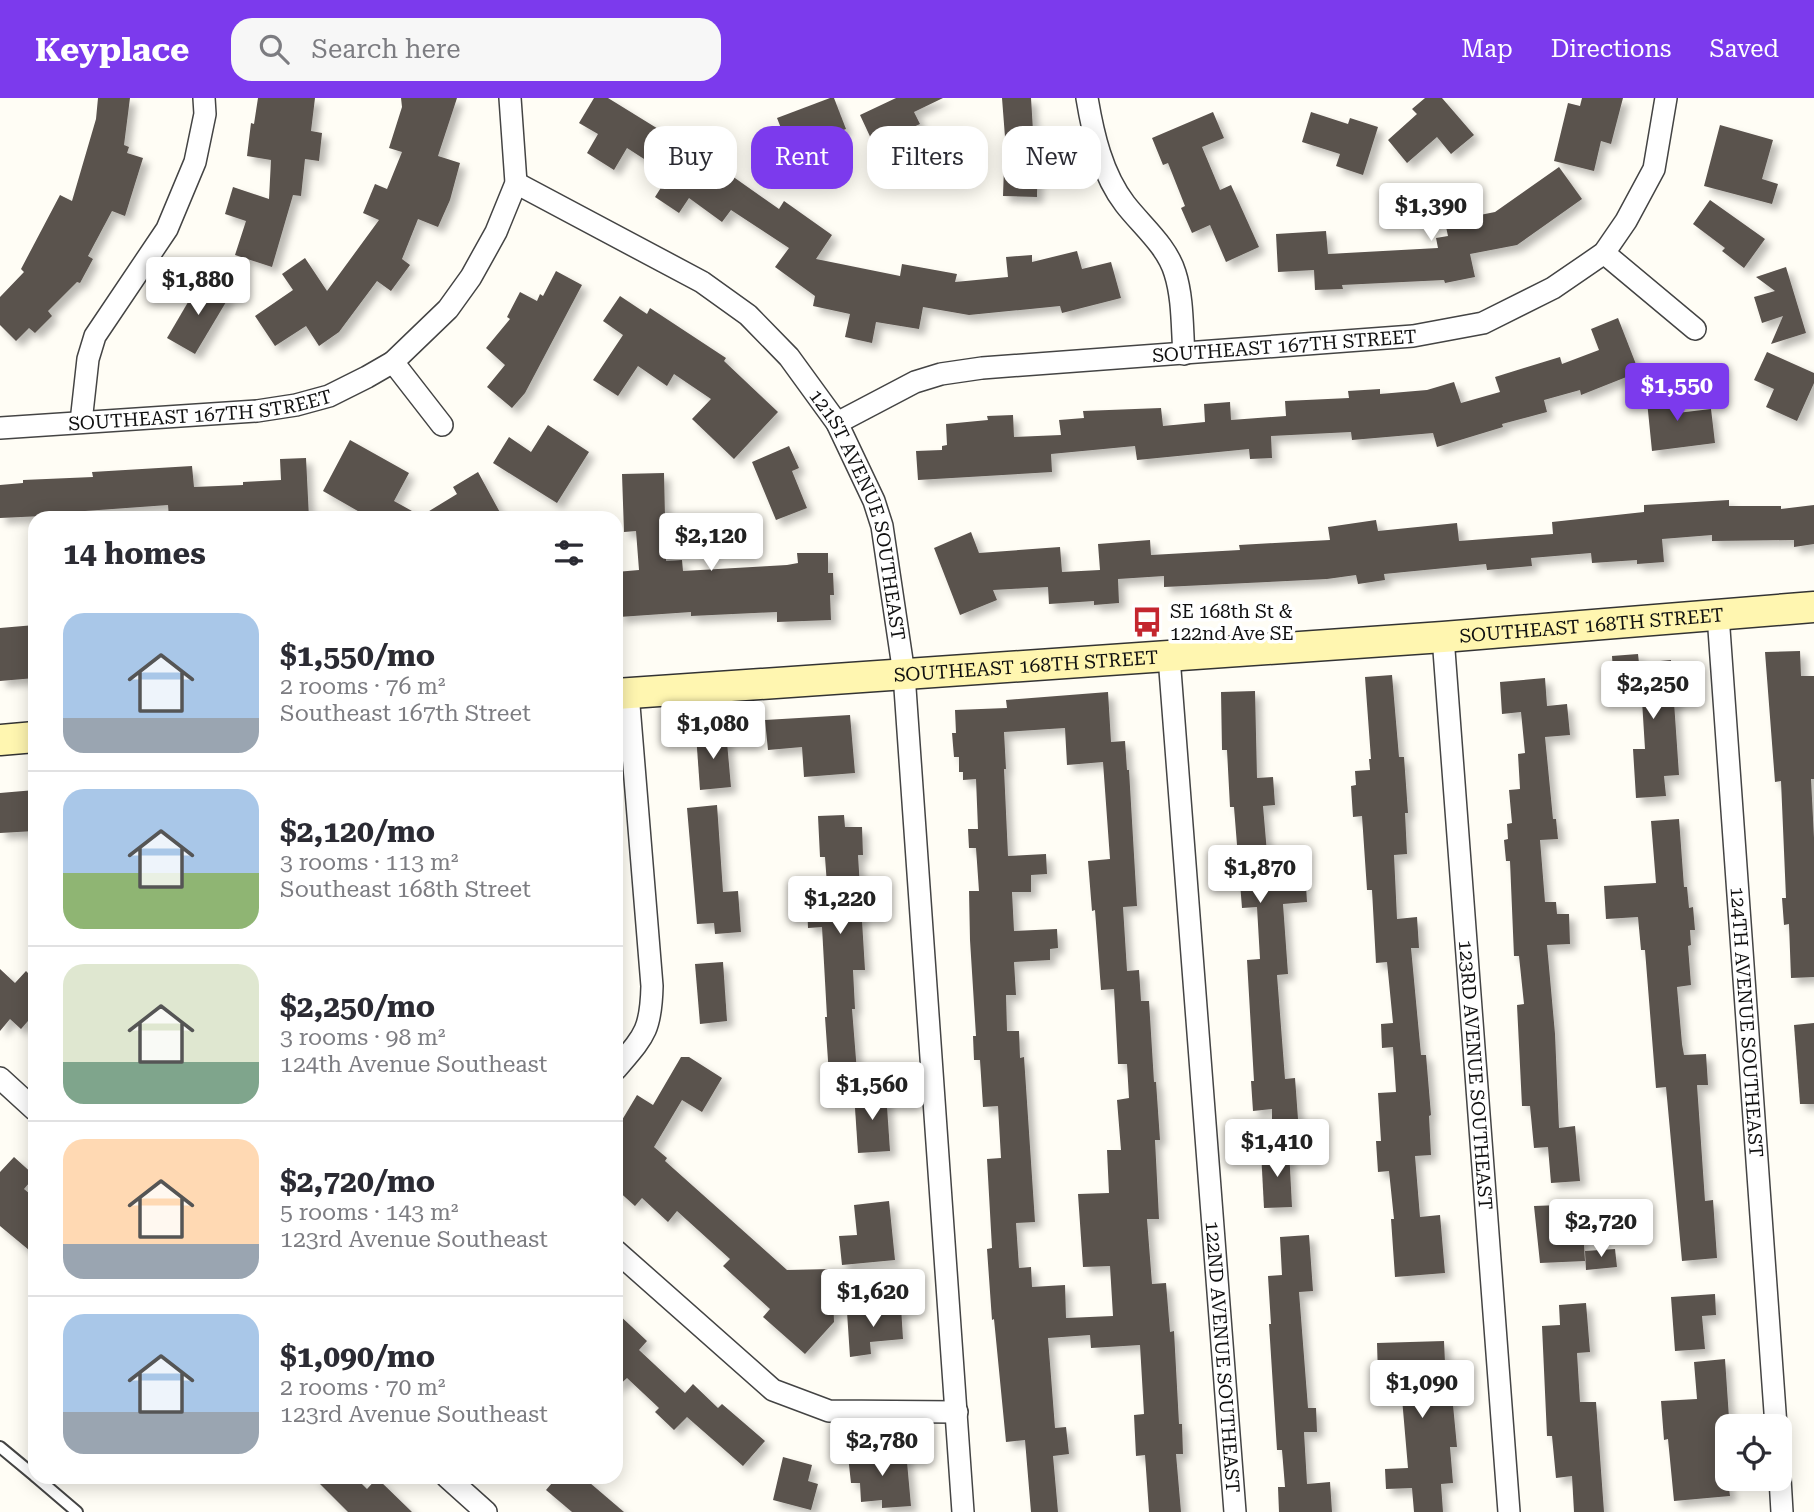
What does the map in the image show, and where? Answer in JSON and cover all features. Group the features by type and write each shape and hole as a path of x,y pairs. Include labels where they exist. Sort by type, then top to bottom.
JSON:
{"street":[{"path":"81,422 88,359 94,337 167,229 195,162 205,114 204,98"},
{"path":"510,98 516,183"},
{"path":"1087,98 1094,137 1109,176 1123,202 1161,246 1175,273 1184,354"},
{"path":"1667,98 1654,169 1626,221 1604,253 1695,329"},
{"name":"SOUTHEAST 167TH STREET","path":"0,428 257,411 329,396 393,362 448,309 471,277 496,232 516,183"},
{"name":"121ST AVENUE SOUTHEAST","path":"516,183 702,282 739,309 789,357 836,423 874,500 882,526 904,674 964,1512"},
{"name":"SOUTHEAST 167TH STREET","path":"836,423 915,382 941,374 982,368 1413,337 1483,323 1553,288 1604,253"},
{"path":"393,362 442,425"},
{"name":"SOUTHEAST 168TH STREET","path":"623,694 1169,657 1814,607"},
{"name":"124TH AVENUE SOUTHEAST","path":"1718,615 1775,1414"},
{"name":"123RD AVENUE SOUTHEAST","path":"1443,637 1509,1512"},
{"name":"122ND AVENUE SOUTHEAST","path":"1169,657 1235,1512"},
{"path":"623,704 652,986 651,1013 643,1038 623,1061"},
{"path":"0,740 28,738"},
{"path":"0,1079 28,1104"},
{"path":"623,1257 773,1390 829,1411 957,1412"},
{"path":"455,1484 486,1512"},
{"path":"1781,1491 1782,1512"}],"lane":[{"path":"0,1447 28,1471"},
{"path":"43,1484 77,1512"}],"building":[{"path":"98,98 130,98 124,145 129,147 127,153 143,158 125,216 112,211 88,256 93,259 80,283 77,282 48,311 52,316 35,333 29,328 16,341 0,325 0,297 24,272 21,269 60,195 72,201 96,119"},
{"path":"258,98 315,98 311,131 322,133 319,161 305,159 301,196 293,195 272,267 235,255 246,221 225,214 233,187 269,199 271,160 247,156 251,123 254,124"},
{"path":"401,98 457,98 438,156 460,163 450,200 438,227 418,219 402,259 410,265 391,291 377,281 339,332 319,346 306,326 275,346 255,316 293,290 282,274 305,258 327,291 379,220 363,213 375,184 387,189 402,152 389,148 402,107"},
{"path":"594,98 608,98 653,126 644,126 644,159 627,148 614,170 587,153 598,134 579,123"},
{"path":"834,98 845,126 780,126 777,118"},
{"path":"896,98 943,98 914,112 920,124 916,126 867,126 867,130 860,115"},
{"path":"1002,98 1031,98 1033,126 1004,126"},
{"path":"1425,98 1442,98 1474,135 1451,154 1437,137 1407,163 1388,140 1417,114 1412,109"},
{"path":"1582,98 1623,98 1611,144 1601,141 1594,171 1554,161 1568,103 1580,106"},
{"path":"1213,112 1224,138 1202,147 1220,190 1231,185 1259,247 1226,262 1210,225 1192,233 1181,208 1185,206 1168,163 1163,165 1152,138"},
{"path":"1311,112 1348,124 1350,118 1378,127 1363,175 1336,166 1340,154 1302,142"},
{"path":"1720,125 1773,140 1762,179 1778,184 1772,204 1704,186"},
{"path":"1559,167 1582,199 1517,245 1470,254 1475,277 1445,283 1444,280 1342,285 1343,289 1315,290 1314,270 1278,272 1276,234 1326,231 1328,254 1438,248 1436,238 1448,236 1445,222 1495,212"},
{"path":"737,179 779,209 784,201 832,235 816,259 900,276 902,264 957,274 955,282 1008,277 1006,257 1032,255 1032,262 1077,251 1082,269 1111,262 1121,298 1062,313 1060,306 969,315 923,307 919,329 876,322 872,343 845,337 850,314 813,306 815,296 775,267 789,248 731,210 722,222 689,198 679,213 655,197 660,189 737,189"},
{"path":"1003,189 1037,189 1037,197 1003,196"},
{"path":"1710,200 1765,239 1744,268 1722,251 1725,248 1693,224"},
{"path":"1786,267 1806,333 1771,344 1783,316 1762,323 1754,297 1775,291 1756,277"},
{"path":"556,271 582,285 525,393 512,408 487,387 505,365 486,348 510,319 507,317 520,292 537,301 540,294 543,296"},
{"path":"201,280 229,297 195,354 167,338"},
{"path":"620,296 647,314 650,308 726,358 724,361 778,412 734,459 692,419 711,399 674,374 667,386 638,366 618,396 593,380 623,335 603,321"},
{"path":"1618,318 1639,372 1581,395 1580,390 1544,400 1547,412 1502,424 1503,427 1437,447 1433,433 1352,440 1351,432 1271,436 1272,458 1250,459 1249,449 1137,460 1135,446 1051,454 1052,472 918,480 916,451 942,450 942,446 947,445 946,424 988,420 987,416 1013,415 1014,437 1061,435 1059,420 1084,418 1083,411 1161,408 1163,426 1205,422 1204,404 1230,402 1231,420 1286,416 1285,401 1349,398 1348,391 1380,389 1380,394 1427,390 1454,382 1461,403 1500,392 1495,377 1560,357 1562,364 1599,350 1591,329"},
{"path":"1767,352 1814,373 1814,383 1797,421 1766,407 1774,389 1754,380"},
{"path":"1674,388 1677,413 1711,409 1715,443 1652,451 1646,391"},
{"path":"548,425 589,452 557,503 493,463 509,437 531,452"},
{"path":"350,440 409,473 394,501 412,511 358,511 323,491"},
{"path":"789,446 799,468 792,471 807,508 776,520 752,462"},
{"path":"306,458 309,511 168,511 168,505 85,511 28,511 28,517 0,518 0,485 23,483 23,480 93,477 92,472 192,466 194,487 243,485 243,482 281,480 280,459"},
{"path":"478,472 499,511 429,511 457,494 453,487"},
{"path":"664,473 666,561 682,560 683,571 787,565 798,563 797,553 828,553 828,573 833,573 834,595 830,595 831,620 777,622 777,612 691,616 691,612 623,617 623,571 639,570 636,531 624,532 622,474"},
{"path":"1729,500 1729,506 1781,506 1781,509 1814,505 1814,544 1794,547 1794,540 1712,541 1712,535 1662,539 1664,562 1637,564 1637,560 1592,563 1591,553 1531,558 1532,566 1487,570 1486,564 1384,574 1385,580 1358,584 1356,575 1327,579 1164,587 1164,576 1118,579 1119,603 1094,605 1094,601 1049,604 1048,587 993,590 997,600 960,615 934,548 971,532 979,553 1060,547 1062,572 1100,570 1098,544 1150,540 1151,555 1240,550 1239,545 1330,540 1328,527 1376,520 1378,531 1457,523 1459,541 1553,534 1552,522 1644,512 1644,505"},
{"path":"28,626 28,679 0,681 0,628"},
{"path":"1800,651 1801,676 1814,676 1814,779 1811,779 1814,838 1814,977 1791,978 1789,924 1784,925 1782,898 1786,898 1781,781 1775,782 1765,652"},
{"path":"1638,654 1639,663 1671,660 1672,681 1678,681 1679,702 1674,702 1679,775 1664,776 1666,796 1636,798 1633,749 1645,749 1641,684 1614,686 1612,656"},
{"path":"1392,675 1399,757 1404,757 1408,813 1405,813 1407,854 1394,855 1397,919 1417,917 1419,948 1411,948 1421,1055 1426,1055 1431,1115 1431,1155 1415,1156 1420,1217 1440,1215 1445,1273 1395,1277 1391,1219 1394,1219 1389,1171 1378,1172 1376,1141 1381,1141 1378,1093 1396,1092 1393,1047 1382,1048 1381,1024 1393,1023 1387,962 1376,963 1372,890 1367,890 1362,816 1353,817 1351,786 1356,785 1355,771 1370,770 1365,677"},
{"path":"1545,678 1547,706 1567,704 1570,735 1545,737 1553,819 1556,819 1558,839 1540,840 1545,902 1556,902 1557,914 1569,914 1570,944 1547,945 1555,1034 1559,1128 1575,1126 1580,1181 1551,1183 1548,1147 1534,1148 1530,1106 1522,1106 1517,1005 1524,1004 1519,956 1514,956 1510,861 1506,861 1504,840 1508,839 1507,824 1512,823 1509,790 1520,789 1518,754 1525,753 1521,712 1502,714 1500,682"},
{"path":"1255,691 1257,778 1273,777 1275,805 1263,806 1270,888 1306,886 1307,902 1283,904 1288,974 1277,975 1285,1079 1295,1078 1298,1119 1272,1122 1272,1109 1253,1111 1251,1081 1254,1081 1247,960 1260,959 1257,907 1242,908 1234,807 1230,807 1227,750 1222,750 1221,692"},
{"path":"1108,692 1111,742 1125,741 1137,906 1123,907 1127,971 1139,970 1141,1001 1149,1001 1160,1140 1155,1140 1159,1219 1147,1219 1152,1284 1166,1283 1170,1332 1174,1331 1179,1424 1182,1424 1183,1454 1176,1454 1181,1512 1149,1512 1145,1455 1136,1456 1134,1415 1144,1414 1140,1345 1091,1348 1090,1335 1048,1338 1055,1428 1066,1427 1069,1454 1053,1456 1058,1512 1031,1512 1025,1440 1006,1442 987,1249 992,1248 987,1159 1001,1158 998,1106 983,1107 980,1060 974,1060 973,1036 976,1036 969,891 979,891 976,848 969,848 968,829 978,829 976,779 963,780 963,772 959,772 959,757 954,757 952,733 956,733 955,710 1007,708 1006,700","holes":["1065,728 1067,765 1103,762 1110,859 1088,861 1101,990 1114,989 1118,1064 1127,1064 1129,1098 1117,1100 1121,1150 1107,1150 1109,1193 1078,1194 1083,1267 1110,1266 1113,1316 1066,1318 1065,1285 1032,1287 1031,1267 1019,1268 1016,1223 1035,1222 1024,1057 1020,1058 1019,1031 1007,1031 1006,995 1016,995 1014,962 1050,960 1050,949 1058,948 1057,929 1014,931 1012,892 1031,892 1031,875 1047,874 1046,854 1008,856 1004,732"]},
{"path":"850,715 855,773 804,777 802,747 768,750 765,720"},
{"path":"726,731 731,787 700,790 696,734"},
{"path":"28,791 28,831 0,833 0,793"},
{"path":"717,805 723,892 738,891 741,932 715,934 714,923 697,924 687,808"},
{"path":"844,815 845,827 862,827 863,855 858,855 865,970 853,970 855,1009 852,1009 857,1072 829,1075 822,927 808,928 807,901 828,899 825,857 820,857 818,816"},
{"path":"1679,819 1684,887 1687,887 1689,908 1693,907 1695,930 1690,930 1691,945 1688,946 1691,985 1677,987 1684,1055 1706,1054 1708,1085 1697,1085 1705,1201 1713,1200 1717,1258 1682,1261 1666,1087 1656,1088 1645,950 1641,950 1638,917 1606,919 1604,886 1656,883 1651,821"},
{"path":"723,962 727,1021 700,1024 695,964"},
{"path":"0,969 15,983 26,971 28,1021 21,1029 10,1019 0,1031"},
{"path":"1814,1023 1814,1104 1800,1104 1794,1025"},
{"path":"681,1057 689,1057 722,1078 702,1112 682,1100 654,1147 667,1158 665,1161 787,1270 832,1269 834,1322 805,1354 763,1317 770,1309 723,1266 730,1259 677,1211 668,1222 642,1198 635,1206 623,1195 623,1118 637,1095 653,1105"},
{"path":"886,1092 890,1151 858,1153 854,1093"},
{"path":"1289,1150 1292,1207 1264,1208 1261,1151"},
{"path":"14,1157 28,1170 28,1184 24,1189 28,1192 28,1249 0,1226 0,1172"},
{"path":"889,1201 895,1260 842,1265 839,1236 857,1235 854,1205"},
{"path":"1561,1205 1563,1230 1583,1229 1585,1261 1540,1263 1534,1206"},
{"path":"1309,1235 1313,1291 1299,1292 1308,1408 1316,1408 1317,1432 1304,1432 1307,1484 1330,1482 1332,1512 1279,1512 1278,1487 1285,1487 1282,1450 1277,1450 1268,1276 1282,1275 1280,1237"},
{"path":"1615,1249 1617,1267 1586,1270 1585,1251"},
{"path":"1715,1294 1716,1315 1702,1316 1705,1349 1675,1351 1671,1297"},
{"path":"1586,1303 1590,1352 1577,1353 1580,1402 1596,1402 1604,1512 1574,1512 1572,1476 1556,1478 1552,1436 1547,1436 1542,1326 1560,1325 1559,1305"},
{"path":"901,1307 903,1339 870,1342 871,1354 850,1357 847,1312"},
{"path":"623,1319 647,1341 639,1350 685,1393 693,1384 718,1408 722,1404 765,1441 743,1466 687,1417 674,1430 655,1412 659,1408 627,1378 623,1382"},
{"path":"1444,1341 1446,1385 1451,1384 1457,1447 1450,1447 1453,1483 1441,1484 1443,1512 1414,1512 1412,1488 1386,1489 1385,1469 1408,1468 1400,1375 1378,1376 1377,1343"},
{"path":"1725,1359 1729,1414 1715,1414 1715,1491 1729,1491 1730,1496 1674,1501 1661,1401 1697,1399 1694,1362"},
{"path":"906,1451 911,1506 882,1508 882,1500 861,1502 860,1483 851,1483 848,1456"},
{"path":"783,1457 812,1465 808,1481 818,1484 811,1510 773,1500"},
{"path":"320,1484 362,1484 367,1489 372,1484 383,1484 412,1512 348,1512"},
{"path":"551,1484 591,1484 624,1512 572,1512 546,1490"}],"place":[{"name":"SE 168th St & 122nd Ave SE","path":"1147,622"}]}
